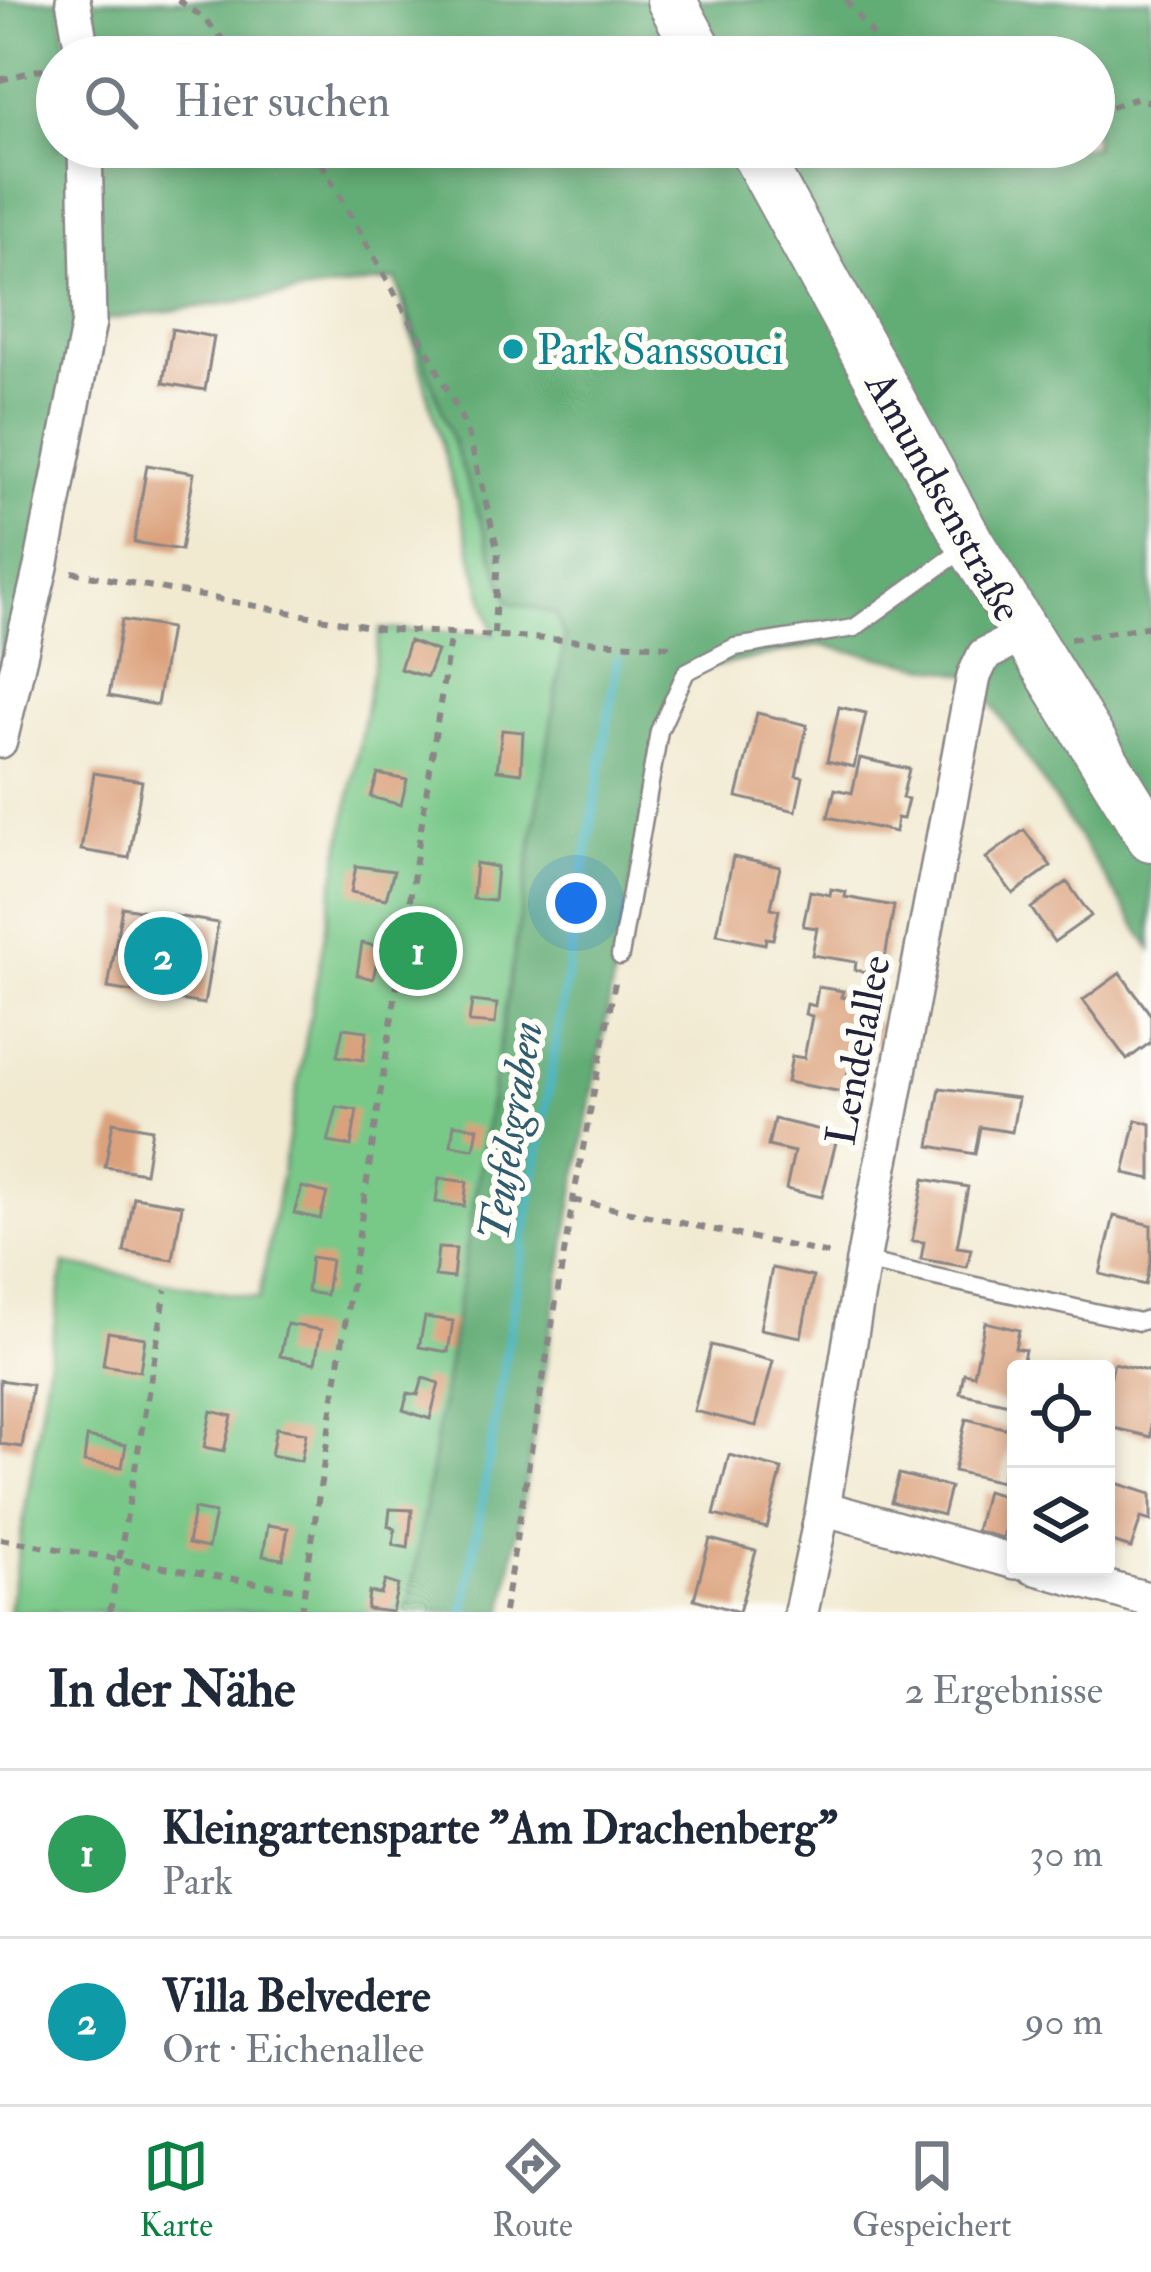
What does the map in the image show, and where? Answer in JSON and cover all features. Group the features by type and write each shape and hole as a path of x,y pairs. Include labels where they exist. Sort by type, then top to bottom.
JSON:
{"street":[{"path":"73,0 79,36"},
{"path":"671,0 691,36"},
{"path":"0,741 41,568 89,322 85,168"},
{"name":"Amundsenstraße","path":"764,168 970,544 1151,837"},
{"name":"Lendelallee","path":"801,1612 974,676 985,655 1028,642"},
{"path":"823,1508 1007,1559"},
{"path":"1065,1576 1151,1600"}],"lane":[{"path":"620,956 658,731 686,672 735,647 854,628 970,544"},
{"path":"863,1261 1138,1322 1151,1318"}],"path":[{"path":"178,0 220,36"},
{"path":"846,0 873,36"},
{"path":"0,80 36,70"},
{"path":"1115,106 1137,98 1151,102"},
{"path":"325,168 467,430 498,550 494,634"},
{"path":"41,568 380,628 667,646"},
{"path":"1028,642 1151,626"},
{"path":"301,1612 451,632"},
{"path":"504,1612 573,1200 620,956"},
{"path":"573,1200 863,1261"},
{"path":"110,1612 166,1290"},
{"path":"0,1539 304,1591"}],"green space":[{"path":"0,0 36,36 36,130"},
{"path":"0,0 60,0 65,36 36,36 36,168 79,168 79,322 0,710"},
{"path":"73,0 1151,0 1151,949 974,676 820,645 686,672 659,731 504,1612 408,1612 565,638 555,614 509,602 396,280 89,322 85,168 1115,168 1115,36 79,36"},
{"path":"46,168 595,168 565,638 408,1612 9,1612 64,1264 259,1299 380,629 494,634 396,279 89,322"}],"building":[{"path":"172,329 214,337 205,390 163,383"},
{"path":"147,465 194,473 181,550 134,542"},
{"path":"122,620 170,628 157,705 109,696"},
{"path":"409,641 437,651 427,677 400,669"},
{"path":"839,707 866,713 854,767 827,761"},
{"path":"757,713 807,725 796,776 803,777 796,811 737,797"},
{"path":"502,730 523,732 521,773 497,770"},
{"path":"860,758 909,769 902,798 908,799 895,832 828,817 835,789 852,793"},
{"path":"94,773 142,781 129,858 81,850"},
{"path":"378,774 407,780 401,805 371,797"},
{"path":"1024,830 1051,866 1013,894 986,858"},
{"path":"733,857 780,867 771,908 779,910 773,939 766,938 765,944 717,934"},
{"path":"476,863 497,867 494,901 473,899"},
{"path":"356,866 394,871 386,899 351,892"},
{"path":"1067,882 1091,916 1054,942 1031,908"},
{"path":"831,889 846,892 845,897 894,906 882,975 855,970 856,962 812,955 817,928 803,926 810,891 830,895"},
{"path":"122,907 218,923 204,1004 108,988"},
{"path":"362,943 380,947 373,979 357,975"},
{"path":"1120,973 1151,1015 1151,1042 1127,1060 1083,1000"},
{"path":"818,987 876,1003 877,1043 856,1039 843,1092 787,1082 792,1056 804,1058 812,1016 805,1014 807,1004 815,1006"},
{"path":"472,1001 497,1004 495,1024 469,1022"},
{"path":"343,1028 367,1031 363,1060 337,1056"},
{"path":"940,1088 1018,1098 1012,1132 980,1127 975,1154 930,1146"},
{"path":"337,1107 357,1110 351,1146 328,1142"},
{"path":"774,1119 838,1134 822,1197 786,1189 794,1152 768,1146"},
{"path":"1136,1120 1151,1124 1151,1179 1124,1173"},
{"path":"113,1122 152,1129 145,1173 105,1167"},
{"path":"454,1124 478,1128 474,1149 451,1145"},
{"path":"439,1178 467,1182 464,1206 436,1202"},
{"path":"924,1179 968,1187 957,1247 971,1249 967,1267 921,1259 924,1242 912,1241"},
{"path":"302,1187 327,1193 320,1219 294,1213"},
{"path":"134,1197 182,1205 173,1260 124,1252"},
{"path":"1114,1216 1151,1225 1145,1285 1100,1274"},
{"path":"438,1248 456,1249 453,1278 435,1276"},
{"path":"311,1257 331,1260 326,1295 307,1292"},
{"path":"772,1268 813,1277 801,1337 760,1329"},
{"path":"425,1317 453,1321 448,1352 419,1347"},
{"path":"985,1322 1019,1330 1015,1348 1025,1350 1023,1360 1007,1360 1007,1404 960,1393 964,1373 974,1375"},
{"path":"287,1324 321,1330 315,1363 280,1356"},
{"path":"108,1332 145,1338 140,1371 103,1365"},
{"path":"711,1345 773,1361 756,1426 694,1411"},
{"path":"1115,1363 1151,1372 1151,1437 1115,1428"},
{"path":"423,1378 439,1383 430,1419 403,1410 408,1393 418,1395"},
{"path":"0,1380 32,1385 22,1447 0,1444"},
{"path":"211,1411 232,1416 224,1451 204,1447"},
{"path":"966,1419 1007,1429 1001,1482 954,1471"},
{"path":"276,1428 306,1433 301,1461 271,1455"},
{"path":"87,1437 126,1445 122,1467 84,1462"},
{"path":"729,1455 782,1469 767,1528 714,1515"},
{"path":"899,1474 950,1487 943,1515 891,1502"},
{"path":"1115,1483 1151,1494 1151,1521 1141,1518 1131,1548 1115,1543"},
{"path":"986,1491 1007,1497 1003,1538 976,1531"},
{"path":"194,1509 215,1513 208,1548 188,1544"},
{"path":"390,1509 412,1510 408,1548 393,1545"},
{"path":"268,1525 288,1528 283,1559 263,1556"},
{"path":"710,1539 756,1551 739,1612 694,1599"},
{"path":"385,1581 398,1585 392,1612 367,1609 369,1592 381,1594"}],"waterway":[{"name":"Teufelsgraben","path":"464,1612 618,660"}],"place":[{"name":"Park Sanssouci","path":"513,349"},
{"name":"Kleingartensparte \"Am Drachenberg\"","path":"418,951"},
{"name":"Villa Belvedere","path":"163,956"}]}
